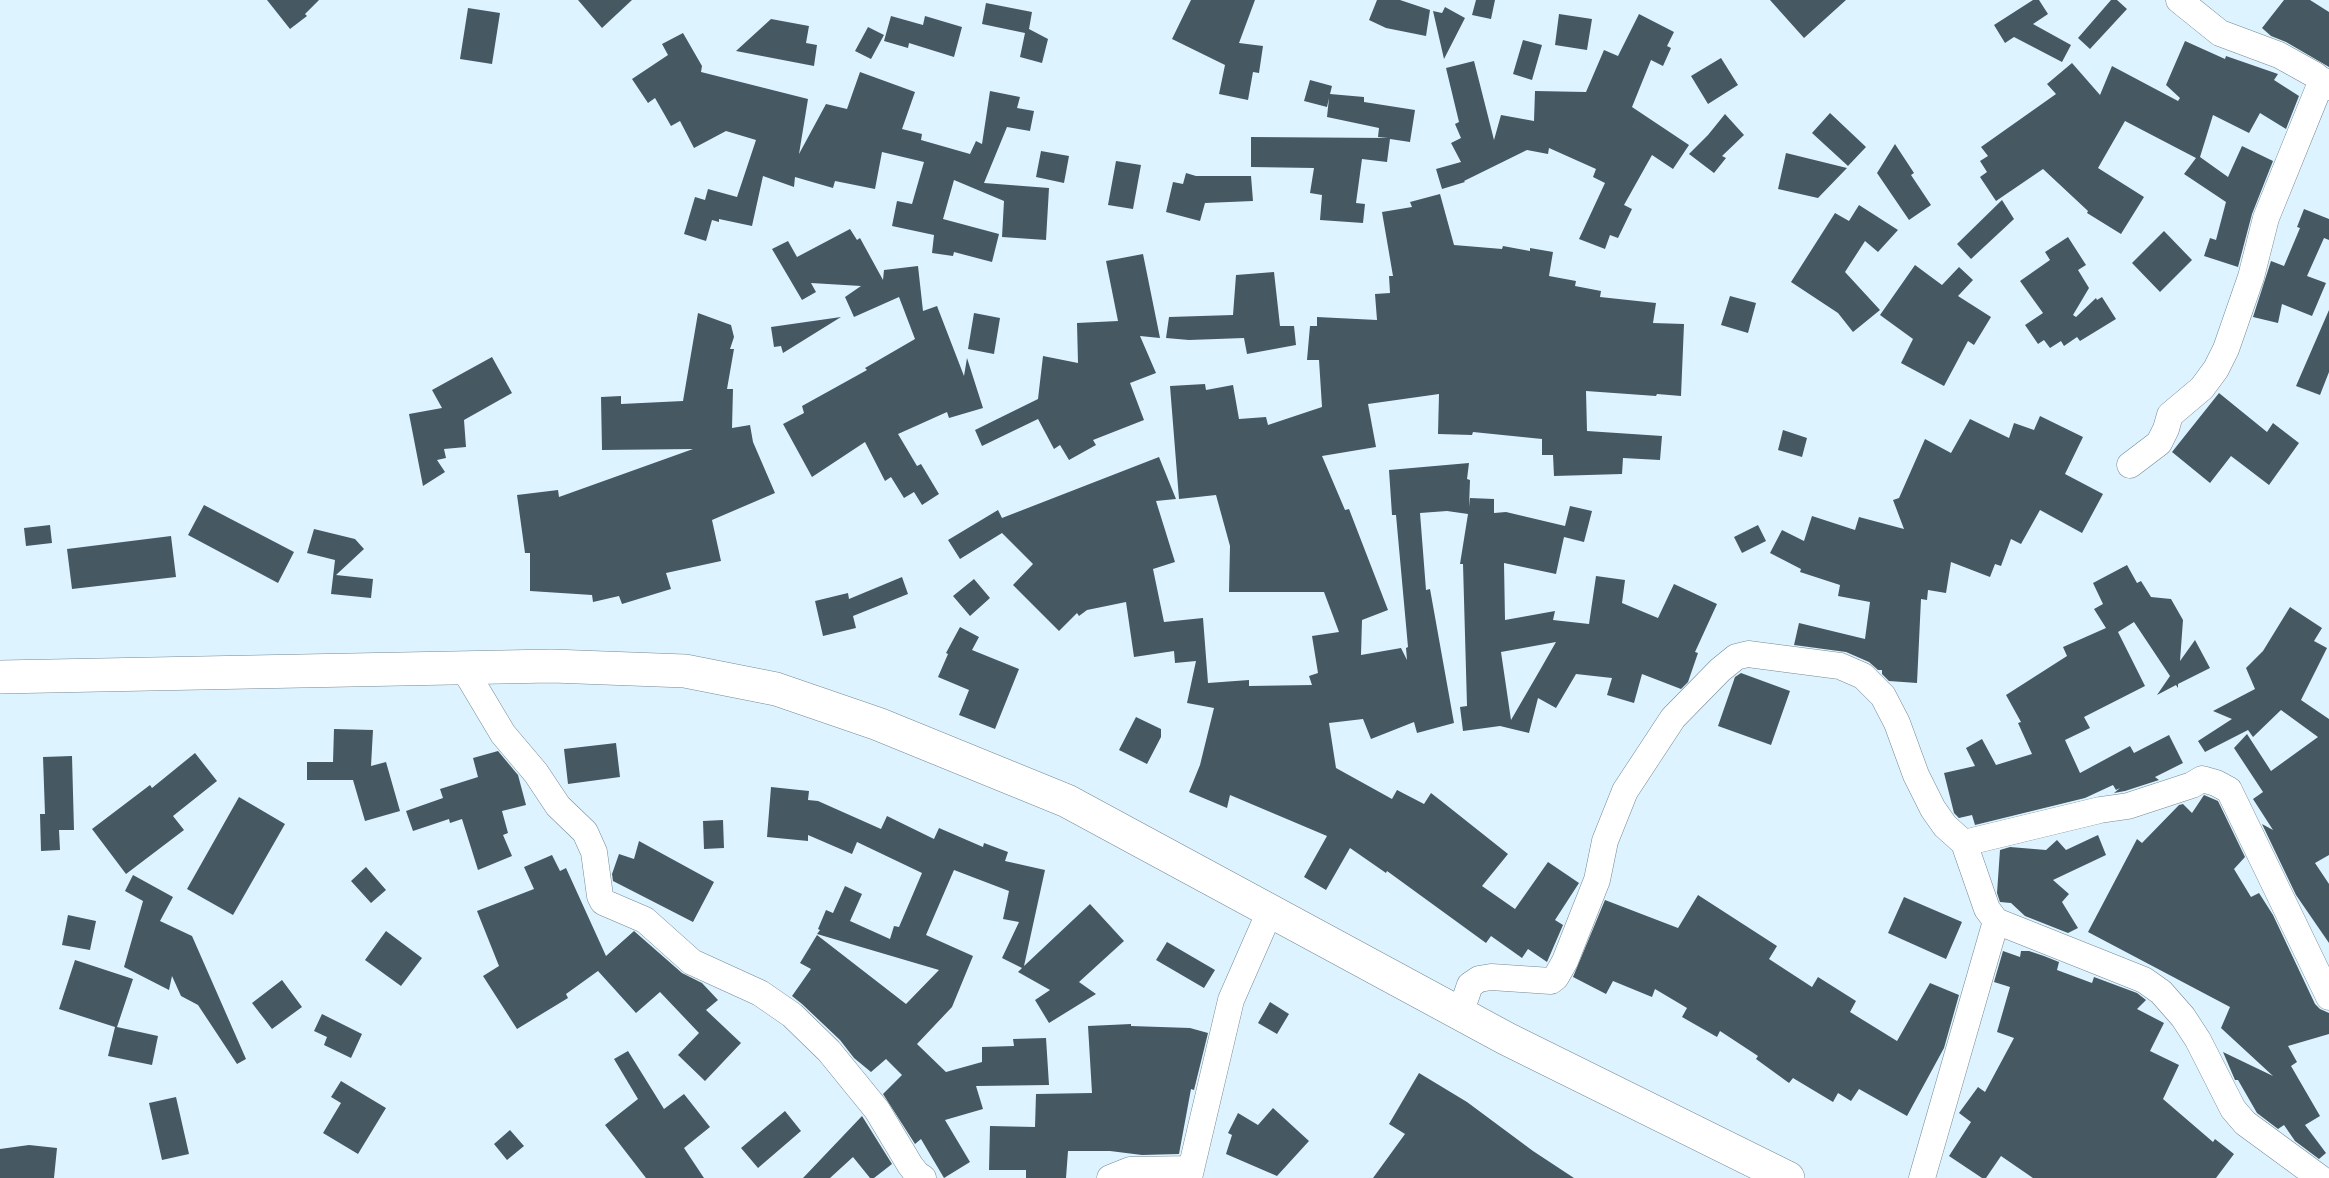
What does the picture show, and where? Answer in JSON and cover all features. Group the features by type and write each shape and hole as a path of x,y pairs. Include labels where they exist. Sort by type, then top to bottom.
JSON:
{"main road":[{"path":"0,677 552,666 685,671 776,689 878,724 1066,801 1460,1014 1788,1178"}],"street":[{"path":"2130,465 2159,443 2170,415 2202,388 2216,369 2226,349 2251,277 2266,218 2325,84 2279,55 2220,33 2179,0"},
{"path":"1460,1014 1470,985 1479,979 1491,977 1551,981 1556,977 1565,961 1598,880 1605,841 1625,791 1673,718 1720,670 1736,657 1748,654 1840,666 1863,676 1883,696 1897,723 1916,775 1933,809 1945,826 1964,843 1988,909 1996,921 2144,980 2161,992 2183,1017 2198,1040 2233,1109 2245,1123 2320,1178"},
{"path":"463,668 503,734 536,773 558,806 585,832 594,852 600,896 603,902 645,920 692,962 760,993 792,1015 829,1051 877,1110 910,1165 923,1178"},
{"path":"1964,843 2100,810 2128,806 2192,785 2202,779 2216,783 2229,790 2329,997"},
{"path":"1110,1178 1130,1170 1190,1174 1231,1000 1270,911"},
{"path":"1922,1178 1996,921"}],"building":[{"path":"267,0 319,0 305,14 307,16 290,29"},
{"path":"578,0 632,0 602,28"},
{"path":"1191,0 1255,0 1239,43 1263,46 1259,73 1253,72 1248,100 1219,94 1225,65 1172,39"},
{"path":"1377,0 1400,0 1430,10 1426,36 1386,28 1369,20"},
{"path":"1476,0 1495,0 1491,19 1472,15"},
{"path":"1770,0 1846,0 1804,38"},
{"path":"2033,0 2039,0 2048,14 2033,24 2071,45 2062,62 2014,37 2005,43 1994,25"},
{"path":"2111,0 2117,0 2127,9 2090,49 2078,38"},
{"path":"2284,0 2310,0 2329,12 2329,67 2271,36 2262,28"},
{"path":"986,3 1032,12 1029,29 1048,39 1042,63 1020,57 1025,33 982,24"},
{"path":"1445,7 1465,18 1444,59 1433,11 1442,13"},
{"path":"468,8 500,13 492,64 460,59"},
{"path":"1559,14 1592,19 1587,50 1555,45"},
{"path":"1639,14 1674,32 1667,46 1671,48 1663,66 1651,60 1632,107 1689,145 1673,169 1652,155 1624,205 1632,209 1618,238 1610,235 1605,249 1579,239 1605,183 1593,177 1596,169 1549,148 1548,154 1527,150 1465,182 1442,189 1436,169 1461,162 1451,143 1461,138 1455,124 1459,122 1446,68 1474,61 1494,140 1501,115 1534,121 1535,91 1586,92 1604,50 1618,56"},
{"path":"891,16 923,25 925,16 962,27 954,57 909,43 908,48 884,41"},
{"path":"771,19 809,26 806,43 817,45 814,66 736,51"},
{"path":"868,27 884,35 871,59 855,51"},
{"path":"683,33 702,66 701,72 808,99 799,154 826,104 847,109 860,72 915,92 902,129 922,134 921,140 970,154 976,141 982,144 990,91 1020,97 1017,108 1034,111 1030,131 1007,127 984,183 1049,188 1046,240 1002,237 1004,201 954,180 943,219 999,234 992,262 954,252 953,256 932,253 934,235 892,226 897,201 912,204 924,162 882,152 875,189 835,181 833,188 795,177 794,187 763,176 752,226 719,219 719,222 712,220 706,241 684,234 695,197 705,200 708,189 737,197 756,140 726,131 694,148 680,121 671,126 655,98 648,103 632,79 668,55 662,44"},
{"path":"1523,40 1542,45 1532,80 1513,74"},
{"path":"2185,41 2225,59 2226,56 2278,74 2274,80 2299,96 2286,129 2260,113 2249,133 2213,115 2200,157 2228,177 2242,146 2273,161 2252,214 2238,267 2204,256 2210,238 2216,240 2226,202 2184,174 2196,158 2125,121 2098,168 2144,197 2121,234 2087,213 2088,211 2043,169 1996,201 1980,177 1987,172 1980,161 1988,156 1981,147 2056,94 2047,84 2072,63 2100,95 2112,66 2178,101 2180,98 2166,85"},
{"path":"1721,58 1738,85 1708,104 1691,76"},
{"path":"1310,80 1332,86 1330,94 1364,97 1364,102 1415,110 1410,142 1390,139 1387,162 1362,159 1356,203 1365,204 1363,223 1320,220 1322,195 1310,193 1314,168 1251,167 1251,137 1388,138 1378,137 1379,128 1327,117 1329,98 1327,107 1304,101"},
{"path":"1830,113 1866,147 1848,166 1812,133"},
{"path":"1725,114 1744,135 1722,156 1726,158 1714,173 1689,154"},
{"path":"1895,144 1914,173 1911,175 1931,205 1909,220 1877,173"},
{"path":"1041,151 1069,156 1064,183 1036,177"},
{"path":"1786,153 1847,168 1818,198 1778,189"},
{"path":"1116,161 1141,165 1133,209 1108,205"},
{"path":"1186,173 1196,176 1251,176 1253,201 1205,203 1200,221 1166,212 1173,182 1183,184"},
{"path":"1440,194 1454,245 1502,249 1503,246 1553,252 1549,276 1576,281 1575,286 1601,291 1600,297 1656,303 1653,323 1684,324 1681,396 1586,391 1587,431 1662,436 1660,460 1623,458 1622,474 1554,476 1553,455 1542,455 1542,439 1473,432 1472,435 1438,434 1439,394 1368,404 1376,447 1322,456 1345,510 1349,509 1388,610 1362,620 1361,655 1401,648 1407,660 1406,648 1408,647 1396,515 1392,515 1389,470 1469,463 1467,479 1470,480 1469,507 1470,498 1494,499 1494,513 1506,512 1565,526 1570,506 1592,511 1584,542 1564,537 1556,574 1504,563 1505,620 1555,611 1553,620 1589,624 1596,576 1625,580 1622,603 1658,618 1674,584 1717,604 1695,652 1698,653 1688,682 1681,689 1642,674 1634,703 1607,695 1612,678 1576,674 1556,708 1538,698 1529,733 1500,726 1463,731 1460,707 1467,706 1463,564 1460,564 1468,514 1447,511 1420,513 1426,590 1430,589 1454,723 1417,733 1414,722 1371,739 1363,719 1329,723 1336,768 1392,799 1397,790 1424,804 1431,793 1440,800 1508,854 1482,886 1515,909 1548,862 1579,883 1555,920 1563,925 1547,962 1528,949 1522,958 1491,936 1486,943 1387,871 1386,873 1350,848 1326,890 1304,877 1327,836 1230,795 1227,808 1189,792 1200,765 1214,708 1187,703 1196,661 1175,663 1174,651 1134,657 1126,602 1087,610 1079,616 1077,613 1059,631 1013,585 1033,564 1002,533 960,559 948,540 998,510 1002,518 1159,457 1176,499 1156,501 1175,562 1153,569 1164,622 1203,618 1208,683 1249,680 1249,686 1312,685 1309,676 1318,673 1312,636 1339,632 1324,592 1229,592 1230,546 1216,495 1179,499 1170,386 1205,384 1206,390 1233,385 1239,419 1266,417 1268,425 1322,407 1319,360 1307,360 1310,326 1317,326 1317,317 1377,320 1375,294 1390,293 1389,276 1393,276 1382,212 1412,207 1410,202","holes":["1556,642 1511,720 1501,652"]},
{"path":"2002,200 2014,219 1971,259 1957,244"},
{"path":"1859,205 1898,230 1878,252 1865,241 1845,272 1880,310 1853,332 1838,313 1791,282 1835,213 1849,221"},
{"path":"2304,209 2329,219 2329,240 2324,238 2307,276 2326,283 2312,316 2282,304 2278,323 2253,317 2271,261 2284,266 2300,228 2297,227"},
{"path":"850,229 857,240 860,238 883,280 884,270 918,266 923,311 937,306 964,376 967,358 983,408 949,418 947,412 898,434 917,466 921,464 939,494 922,505 914,492 904,498 891,477 885,481 865,442 812,477 783,424 804,413 802,406 867,370 865,368 915,339 899,297 854,317 845,297 861,286 811,283 816,292 802,300 772,249 788,241 797,257"},
{"path":"2164,231 2192,260 2160,292 2132,263"},
{"path":"2068,237 2086,265 2078,270 2089,288 2073,315 2076,317 2096,298 2097,300 2102,297 2116,319 2080,341 2077,337 2064,346 2061,341 2050,348 2044,340 2038,344 2025,325 2043,313 2020,281 2050,260 2045,252"},
{"path":"1143,254 1160,338 1140,336 1156,373 1130,383 1144,420 1093,440 1096,445 1069,460 1060,445 1054,449 1038,419 982,446 975,430 1038,399 1043,356 1078,363 1077,323 1118,321 1106,261"},
{"path":"1915,265 1942,285 1959,267 1973,280 1958,296 1991,317 1974,345 1968,341 1944,386 1901,363 1913,339 1880,315"},
{"path":"1274,272 1280,326 1294,326 1296,345 1247,354 1244,338 1189,340 1166,338 1169,317 1233,315 1236,275"},
{"path":"1730,296 1756,303 1748,333 1721,325"},
{"path":"2329,310 2329,372 2320,395 2296,386"},
{"path":"698,313 731,325 734,337 730,349 734,349 727,389 733,389 732,428 750,425 753,442 775,493 712,520 721,561 666,573 671,589 622,604 619,596 593,602 592,595 530,591 530,553 525,553 517,495 558,490 559,497 693,449 602,450 601,397 621,396 621,404 683,401"},
{"path":"974,313 1000,318 994,354 968,349"},
{"path":"841,317 783,353 781,346 774,347 771,327"},
{"path":"492,357 512,393 464,420 466,447 444,449 446,458 437,460 445,472 423,486 409,414 442,408 432,390"},
{"path":"2219,393 2267,432 2273,423 2299,443 2269,485 2231,456 2210,483 2172,452"},
{"path":"2040,416 2083,437 2065,474 2103,494 2082,533 2040,510 2021,544 2011,539 2001,566 1995,564 1990,577 1951,562 1946,593 1928,590 1927,600 1921,599 1917,683 1889,681 1882,674 1882,670 1846,652 1794,645 1799,623 1865,639 1870,602 1838,596 1840,585 1800,572 1801,569 1770,553 1782,530 1804,541 1812,516 1855,530 1859,517 1904,529 1893,500 1899,498 1925,439 1951,453 1970,419 2009,438 2014,423 2034,430"},
{"path":"1783,430 1807,438 1802,457 1778,450"},
{"path":"204,505 294,552 278,583 188,535"},
{"path":"50,525 52,543 26,546 24,528"},
{"path":"1758,525 1766,541 1742,553 1734,537"},
{"path":"314,529 355,539 364,549 336,575 373,579 371,598 331,594 335,560 307,553"},
{"path":"171,536 176,577 72,589 67,549"},
{"path":"2127,565 2137,583 2141,581 2151,597 2171,599 2183,620 2180,661 2195,640 2210,668 2178,684 2178,688 2176,685 2157,695 2170,676 2134,622 2118,632 2145,686 2084,717 2090,728 2065,740 2080,773 2130,746 2134,753 2169,735 2183,763 2155,777 2159,780 2125,791 2114,793 2120,788 2116,790 2113,785 2085,798 1975,825 1972,815 1959,818 1954,813 1944,773 1975,766 1966,748 1982,739 1996,765 2032,754 2018,723 2021,722 2006,695 2067,656 2063,647 2106,628 2094,609 2103,604 2093,583"},
{"path":"902,577 908,594 853,616 856,628 823,636 815,601 848,593 849,599"},
{"path":"974,579 990,598 970,616 953,596"},
{"path":"2290,607 2322,628 2314,641 2327,648 2301,700 2329,719 2329,855 2315,863 2329,884 2329,943 2296,895 2262,824 2273,830 2253,799 2263,792 2234,748 2247,734 2271,771 2318,737 2281,710 2253,737 2248,730 2205,752 2198,741 2232,719 2213,711 2255,689 2246,668 2263,651"},
{"path":"960,627 979,637 972,650 1019,669 995,729 959,715 969,690 938,677 948,654 946,653"},
{"path":"1741,673 1790,691 1771,745 1718,726 1735,677"},
{"path":"1136,717 1161,729 1161,737 1147,764 1119,750"},
{"path":"334,729 373,730 371,766 386,762 400,811 365,821 353,780 307,780 307,762 333,762"},
{"path":"616,743 620,777 568,784 564,749"},
{"path":"498,751 518,775 526,805 502,811 508,833 503,835 512,856 478,870 462,819 450,823 449,819 413,831 406,811 443,798 440,789 478,777 473,758"},
{"path":"195,753 217,781 173,816 184,830 126,874 92,829 150,785 152,788"},
{"path":"72,756 74,830 59,830 60,850 41,851 40,814 45,814 43,757"},
{"path":"771,787 809,791 808,800 818,801 881,829 887,816 934,839 939,828 983,847 984,843 1008,852 1005,861 1045,870 1024,966 1090,904 1124,941 1079,982 1096,994 1049,1023 1035,1000 1050,990 1018,972 1022,968 1002,958 1019,922 1003,919 1009,891 954,870 926,935 973,956 952,1007 917,1044 946,1072 982,1062 982,1047 1014,1046 1013,1039 1046,1038 1049,1085 976,1086 983,1109 945,1120 970,1162 944,1178 921,1139 915,1144 883,1094 902,1075 886,1059 871,1072 792,996 811,969 800,963 817,935 906,1004 939,970 817,934 826,910 833,913 845,886 862,894 850,921 890,939 894,926 899,927 922,873 857,842 852,854 808,835 808,841 767,837"},
{"path":"2204,795 2218,801 2245,857 2234,869 2251,897 2259,893 2273,915 2315,1004 2329,1013 2329,1034 2288,1046 2297,1062 2291,1066 2320,1116 2305,1125 2326,1153 2319,1159 2295,1141 2284,1125 2278,1129 2257,1113 2238,1080 2235,1080 2223,1052 2273,1076 2221,1028 2230,1007 2088,932 2137,839 2142,843 2179,805 2183,804 2192,813"},
{"path":"239,797 285,824 233,915 187,889"},
{"path":"723,820 724,848 704,849 703,821"},
{"path":"2098,835 2106,855 2053,880 2069,894 2062,902 2078,928 2068,933 2025,916 2011,903 2000,902 1997,893 2000,850 2010,847 2046,850 2057,840 2066,850"},
{"path":"639,841 714,882 693,922 613,881 612,874 619,854 634,859"},
{"path":"552,855 560,871 566,868 606,956 634,931 682,973 702,983 718,1000 706,1010 741,1043 705,1081 678,1055 699,1033 660,992 636,1013 598,971 566,994 568,998 517,1029 483,976 499,966 477,911 534,889 524,867"},
{"path":"366,867 386,890 371,903 351,881"},
{"path":"133,875 173,897 160,921 192,936 246,1059 237,1064 198,1005 181,996 172,976 169,990 124,967 143,901 125,891"},
{"path":"1698,895 1777,946 1769,959 1812,987 1818,977 1856,1001 1850,1012 1897,1041 1930,983 1959,995 1944,1048 1907,1116 1859,1089 1851,1101 1838,1093 1833,1102 1793,1078 1789,1083 1756,1059 1758,1056 1720,1031 1717,1037 1682,1017 1687,1008 1655,989 1652,997 1613,981 1606,994 1573,977 1605,900 1678,928"},
{"path":"1904,897 1962,922 1946,959 1888,933"},
{"path":"68,915 96,921 90,950 62,945"},
{"path":"386,931 422,958 401,986 365,960"},
{"path":"1167,942 1215,970 1204,988 1156,960"},
{"path":"2003,951 2020,957 2021,951 2044,956 2059,962 2057,970 2092,983 2094,977 2137,993 2146,1000 2137,1009 2164,1023 2150,1051 2179,1065 2163,1099 2213,1142 2215,1139 2234,1154 2216,1178 2033,1178 2001,1156 1986,1178 1982,1178 1949,1156 1971,1122 1959,1113 1978,1087 1985,1092 2014,1038 1997,1032 2010,987 1994,982"},
{"path":"75,960 133,979 117,1027 158,1036 152,1065 108,1056 115,1027 59,1009"},
{"path":"282,980 302,1007 272,1029 252,1003"},
{"path":"1270,1002 1289,1014 1277,1034 1258,1023"},
{"path":"322,1014 362,1034 351,1058 324,1045 327,1037 314,1031"},
{"path":"1131,1024 1131,1026 1190,1028 1208,1033 1194,1090 1191,1089 1179,1154 1142,1155 1110,1151 1068,1151 1066,1178 1026,1178 1026,1170 989,1170 990,1126 1035,1127 1036,1094 1092,1093 1088,1026"},
{"path":"628,1051 664,1109 684,1094 710,1127 684,1148 704,1178 646,1178 605,1125 638,1099 614,1059"},
{"path":"1419,1073 1467,1102 1574,1178 1373,1178 1405,1134 1389,1124"},
{"path":"341,1081 386,1108 358,1154 323,1133 341,1103 331,1097"},
{"path":"176,1097 189,1154 162,1160 149,1103"},
{"path":"1273,1108 1309,1141 1277,1176 1226,1154 1232,1135 1228,1133 1238,1113 1258,1125"},
{"path":"785,1111 801,1131 758,1168 741,1148"},
{"path":"862,1116 892,1164 874,1178 870,1178 853,1157 830,1178 803,1178"},
{"path":"510,1130 524,1146 507,1160 494,1144"},
{"path":"29,1145 57,1148 54,1178 0,1178 0,1149"}]}
